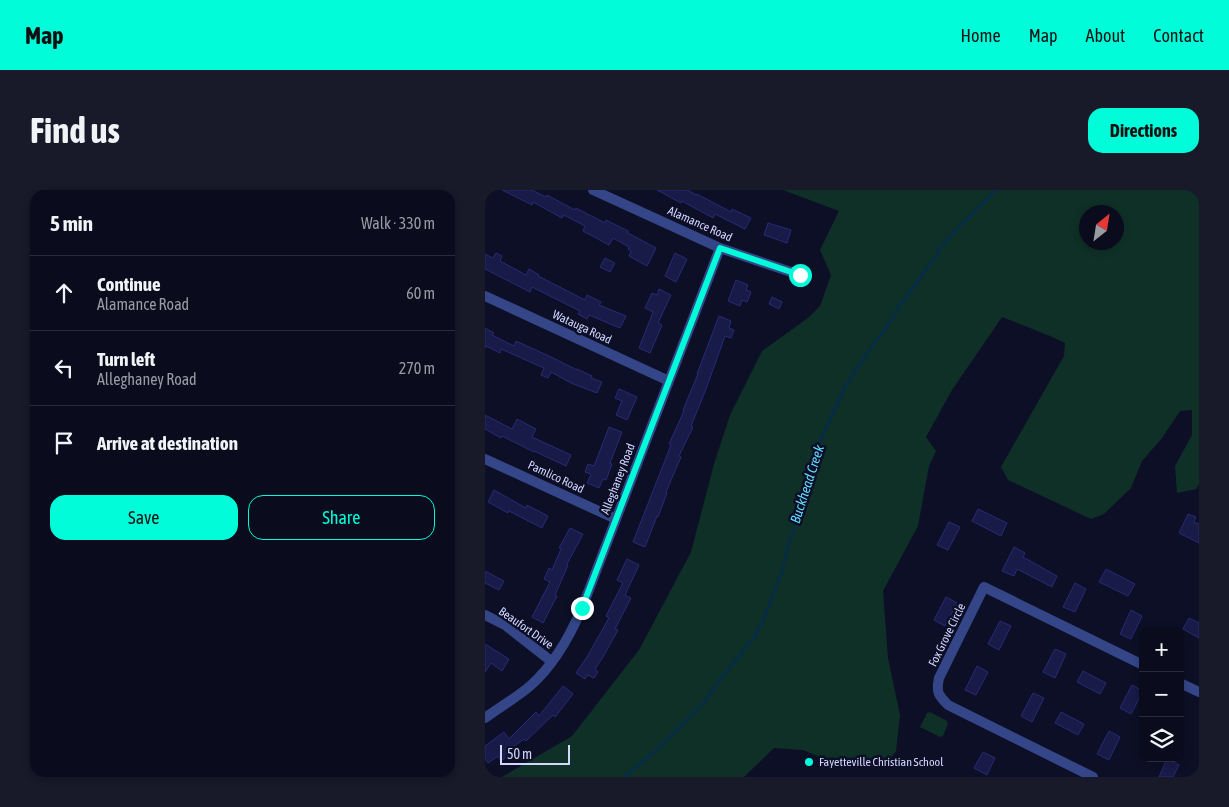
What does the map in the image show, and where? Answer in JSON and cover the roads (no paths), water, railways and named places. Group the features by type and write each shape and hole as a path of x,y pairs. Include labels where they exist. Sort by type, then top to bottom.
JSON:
{"street":[{"name":"Alamance Road","path":"593,190 720,248 800,275"},
{"name":"Alleghaney Road","path":"485,718 530,686 551,661 576,622 720,248"},
{"name":"Watauga Road","path":"485,296 669,381"},
{"name":"Pamlico Road","path":"485,458 616,519"},
{"name":"Fox Grove Circle","path":"1093,777 948,705 939,697 937,688 939,678 984,587 1139,663"},
{"name":"Beaufort Drive","path":"485,614 513,631 551,661"},
{"path":"1184,685 1199,692"}],"waterway":[{"name":"Buckhead Creek","path":"625,777 664,743 704,702 755,636 783,569 787,548 803,503 821,439 845,387 940,248 996,190"}],"place":[{"name":"Fayetteville Christian School","path":"809,762"}]}
